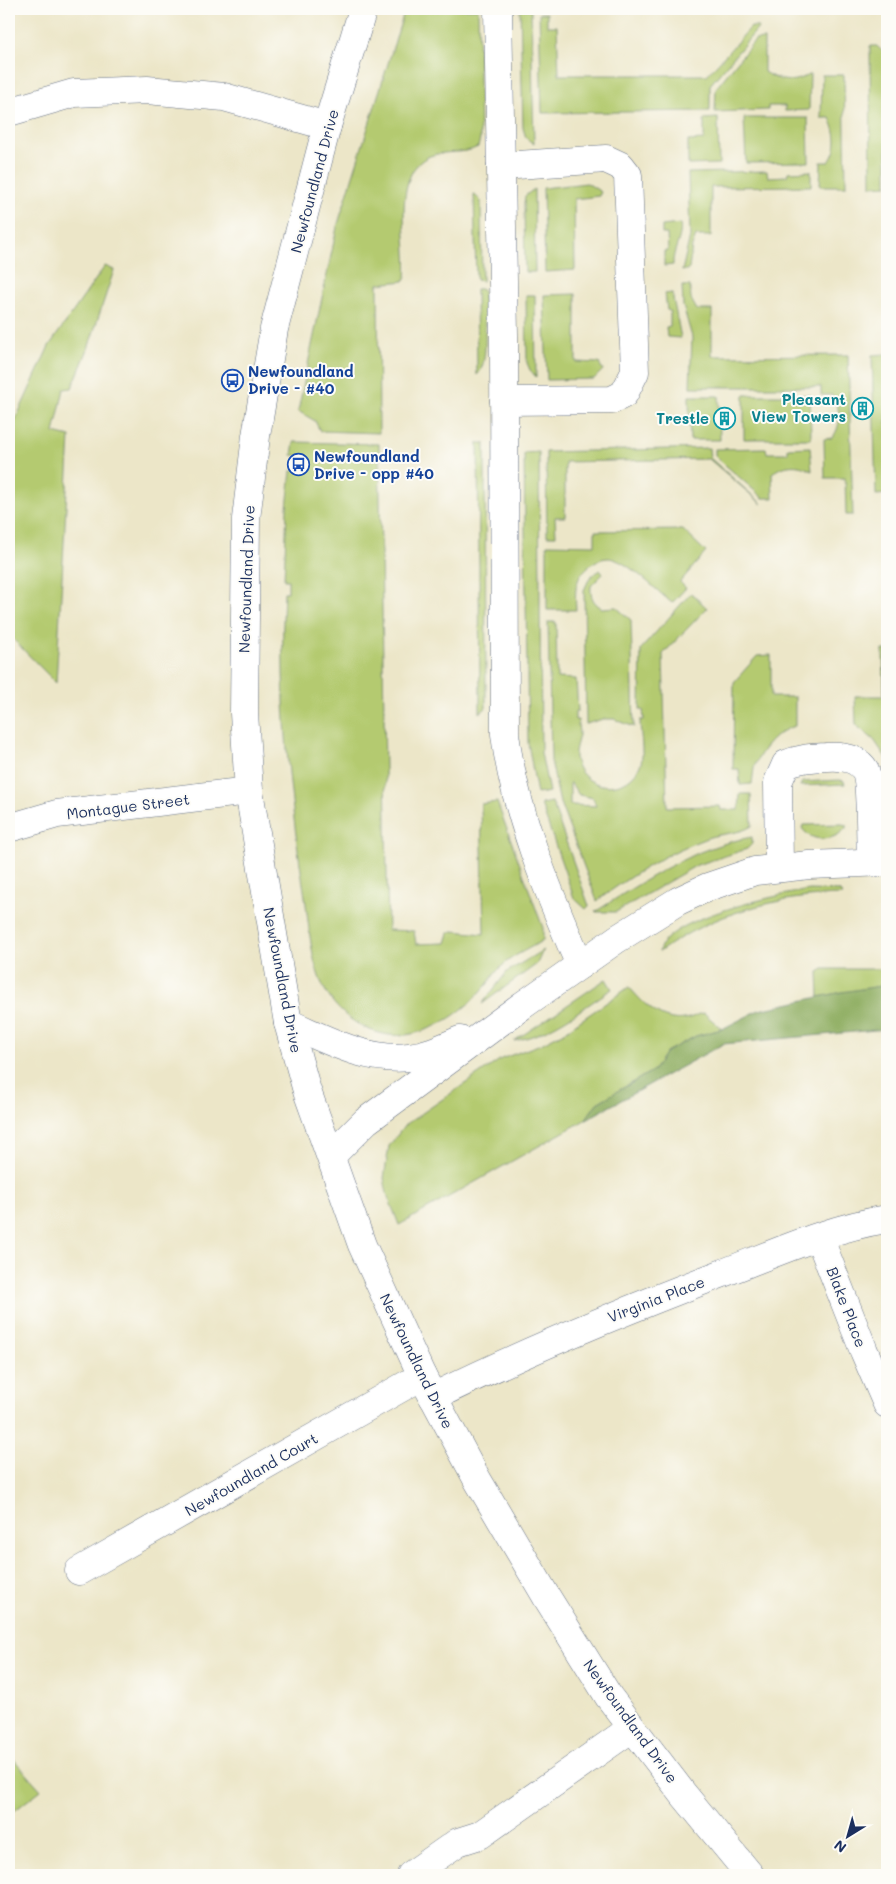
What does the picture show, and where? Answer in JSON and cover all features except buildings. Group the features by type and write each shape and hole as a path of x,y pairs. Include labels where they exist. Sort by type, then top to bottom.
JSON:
{"street":[{"name":"Newfoundland Drive","path":"364,9 327,126 274,329 256,436 245,537 244,713 249,791 288,1023 307,1091 362,1245 427,1387 477,1479 546,1596 610,1697 632,1728 750,1875"},
{"path":"498,9 504,401 505,734 508,763 536,851 580,965"},
{"path":"9,112 74,93 147,90 224,97 327,126"},
{"path":"501,166 606,159 621,166 628,176 635,372 624,394 612,400 504,401"},
{"path":"330,1156 366,1121 477,1039 617,939 685,898 727,879 755,871 879,862 869,788 865,771 856,760 841,756 800,758 786,764 778,782 779,868"},
{"name":"Montague Street","path":"9,828 58,814 249,791"},
{"path":"288,1023 355,1052 378,1056 408,1057 431,1052 461,1040 477,1039"},
{"name":"Virginia Place","path":"427,1387 513,1357 601,1320 819,1237 868,1222 887,1219"},
{"name":"Blake Place","path":"819,1237 887,1404"},
{"name":"Newfoundland Court","path":"79,1571 427,1387"},
{"path":"411,1875 458,1842 480,1835 632,1728"}],"green space":[{"path":"405,9 478,9 480,139 478,147 460,152 430,156 417,165 410,177 405,193 404,210 406,277 404,281 378,284 379,433 320,431 315,421 298,411 337,227"},
{"path":"520,9 531,9 534,144 526,138 523,128"},
{"path":"539,13 547,13 547,26 557,26 559,75 707,75 751,27 759,27 710,85 710,111 542,113"},
{"path":"764,39 764,72 781,80 798,79 810,74 809,110 785,111 785,106 768,106 768,110 715,112 716,88 755,40"},
{"path":"870,46 877,46 887,56 887,185 871,186"},
{"path":"822,75 844,75 846,186 820,186 821,162 829,162 836,146 834,129 830,118 821,118"},
{"path":"718,118 719,164 688,165 688,141 704,140 704,119"},
{"path":"744,118 808,118 809,162 746,163"},
{"path":"767,171 768,177 787,176 788,172 811,171 811,186 711,187 711,236 696,236 692,246 689,269 682,271 690,236 688,173"},
{"path":"587,183 601,192 599,196 574,199 575,270 545,272 543,188"},
{"path":"534,189 535,272 525,272 524,204 525,196"},
{"path":"474,194 481,201 482,281 476,280"},
{"path":"680,224 681,229 673,265 664,266 664,251 668,251 667,234 662,234 662,226"},
{"path":"105,266 114,270 88,349 72,388 64,389 54,433 70,437 56,683 9,635 9,420 14,423 49,346"},
{"path":"682,286 690,286 691,299 697,310 712,310 712,356 848,355 853,515 846,515 845,478 825,478 824,439 832,438 839,423 839,411 832,395 821,395 821,387 690,387 692,337 683,306"},
{"path":"476,289 483,289 485,335 484,360 477,375"},
{"path":"672,293 681,338 667,337 666,327 670,326 670,311 667,310 665,294"},
{"path":"576,294 576,362 599,363 603,370 594,379 547,380 544,295"},
{"path":"526,295 535,295 536,377 527,363"},
{"path":"887,354 887,494 876,495 872,355"},
{"path":"744,395 810,395 811,439 744,439"},
{"path":"689,396 719,396 720,440 690,440"},
{"path":"294,442 379,444 388,930 414,931 416,944 446,943 449,933 453,931 484,934 481,804 497,802 543,928 543,940 506,962 468,1004 440,1024 406,1035 382,1034 370,1030 349,1018 339,1009 331,1000 320,980 309,932 294,821 284,707 284,592 288,592 288,580 284,580 287,508 291,471 299,471 300,456 292,455"},
{"path":"478,443 485,443 486,708 480,713"},
{"path":"810,447 812,471 797,466 787,466 772,473 773,498 763,498 715,456 715,449 766,448 767,453 788,453 788,448"},
{"path":"709,448 710,458 762,504 709,459 565,462 565,517 555,517 556,536 547,536 546,452"},
{"path":"539,452 541,753 549,792 537,794 528,743 524,453"},
{"path":"683,530 706,552 680,582 686,588 672,603 633,570 609,558 592,563 580,576 576,592 576,610 547,610 547,544 595,545 595,531"},
{"path":"600,570 603,574 591,586 594,601 602,608 616,607 631,620 634,727 614,719 603,719 586,724 584,590 590,577"},
{"path":"691,593 707,608 663,654 667,807 720,806 721,810 739,810 740,794 751,794 752,826 742,831 712,836 678,850 636,873 597,901 560,803 551,761 548,622 556,622 557,678 576,679 578,711 575,711 575,720 578,720 579,735 575,752 576,762 581,772 589,780 598,784 608,786 628,780 641,763 640,720 644,720 643,710 640,710 641,649","holes":["570,782 579,795 593,798 596,806 570,805"]},
{"path":"883,650 887,650 887,759 874,740 856,725 855,696 884,696"},
{"path":"771,655 771,697 795,697 795,726 776,736 765,748 754,768 752,784 740,785 739,769 733,769 734,682 757,656"},
{"path":"844,781 845,784 800,786 802,782"},
{"path":"552,802 589,906 586,909 574,898 541,804"},
{"path":"803,825 846,825 846,828 836,836 824,839 812,837 802,828"},
{"path":"752,837 752,844 747,849 697,865 616,912 595,912 670,866 710,848"},
{"path":"810,890 839,891 843,895 794,899 746,909 701,927 659,952 666,940 701,918 751,902"},
{"path":"543,950 537,964 482,1004 507,972"},
{"path":"823,969 887,969 887,985 819,997 818,972"},
{"path":"606,979 612,989 553,1027 528,1038 514,1041"},
{"path":"887,985 887,1029 723,1044 585,1120 597,1103 654,1070 666,1052 696,1036 722,1029 759,1010 842,992"},
{"path":"629,987 647,1006 661,1015 676,1019 688,1018 704,1013 722,1029 696,1036 666,1052 654,1070 597,1103 585,1120 399,1225 387,1194 384,1178 389,1146 405,1125 501,1059 541,1044 564,1032"},
{"path":"9,1754 41,1790 9,1815"}],"place":[{"name":"Newfoundland Drive - #40","path":"232,380"},
{"name":"Pleasant View Towers","path":"862,408"},
{"name":"Trestle","path":"725,418"},
{"name":"Newfoundland Drive - opp #40","path":"298,465"}]}
